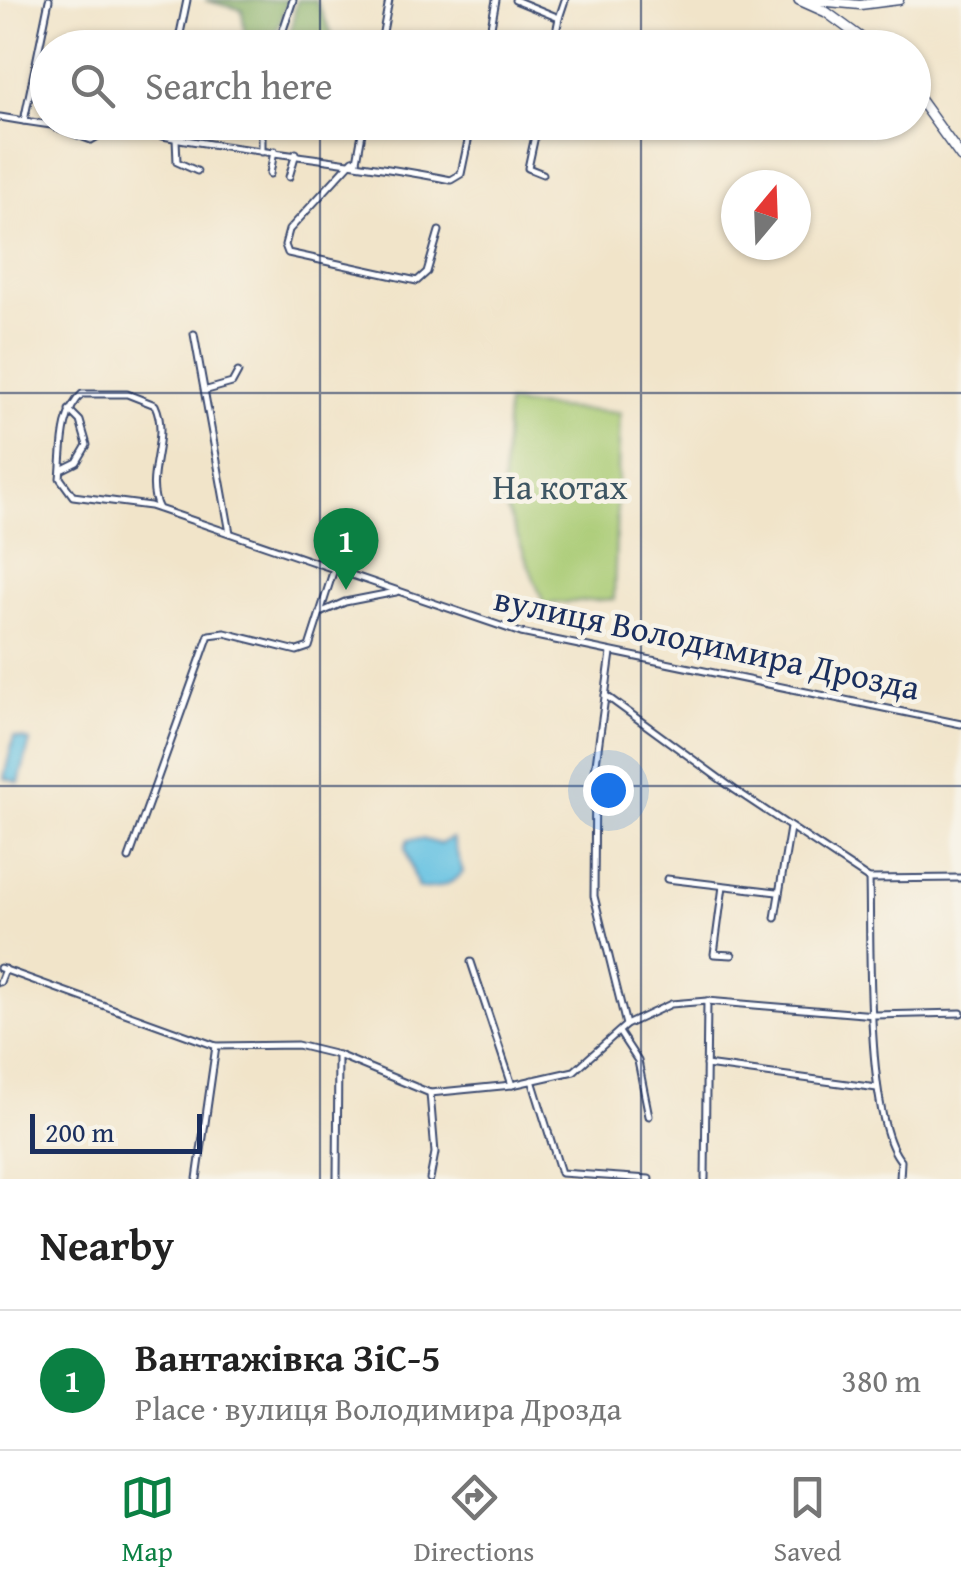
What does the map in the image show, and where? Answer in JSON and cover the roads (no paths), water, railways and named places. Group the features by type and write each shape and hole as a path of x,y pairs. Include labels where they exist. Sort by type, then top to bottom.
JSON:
{"main road":[{"path":"798,0 826,12 850,30"},
{"path":"931,116 961,157"}],"street":[{"path":"43,30 49,0"},
{"path":"181,30 187,0"},
{"path":"283,30 293,0"},
{"path":"383,30 389,0"},
{"path":"487,30 496,0"},
{"path":"515,0 559,18"},
{"path":"557,30 565,0"},
{"path":"807,0 860,5 899,0"},
{"path":"24,121 30,92"},
{"path":"0,117 30,122"},
{"path":"176,140 176,162 196,171"},
{"path":"183,140 355,160 451,180 461,174 468,140"},
{"path":"262,140 262,152"},
{"path":"360,140 355,160 289,230 285,245 288,254 417,281 427,272 439,230"},
{"path":"534,140 528,168 543,174"},
{"path":"270,174 274,152"},
{"path":"289,178 296,153"},
{"path":"194,334 230,533"},
{"path":"207,390 232,383 238,372"},
{"path":"61,469 69,410 82,394 144,397 154,404 162,420 151,495 159,509"},
{"path":"61,469 77,462 87,445 80,421 69,410"},
{"name":"вулиця Володимира Дрозда","path":"61,469 60,478 73,496 159,509 521,633 961,724"},
{"path":"141,504 151,495"},
{"path":"129,858 209,634 225,632 297,651 309,647 334,569"},
{"path":"322,612 345,602 398,591"},
{"path":"611,652 595,771 594,896 626,1025"},
{"path":"605,695 790,828 869,878 961,878"},
{"path":"775,918 790,828"},
{"path":"869,878 877,1088 890,1150 901,1162 900,1179"},
{"path":"667,880 777,892"},
{"path":"722,886 714,954 732,955"},
{"path":"471,962 512,1084"},
{"path":"0,982 3,968 216,1046 283,1044 338,1055 430,1093 512,1084 574,1071 626,1025 672,1004 707,1001 874,1014 961,1014"},
{"path":"705,1179 707,1001"},
{"path":"619,1032 638,1061 650,1116"},
{"path":"197,1179 216,1046"},
{"path":"337,1179 338,1055"},
{"path":"706,1065 877,1088"},
{"path":"532,1080 560,1176 649,1179"},
{"path":"430,1093 435,1153 430,1179"}],"water":[{"path":"14,737 30,741 19,783 4,778"},
{"path":"452,838 463,872 442,886 418,888 405,848 408,840 440,844"}],"place":[{"name":"Вантажівка ЗіС-5","path":"346,590"}],"park label":[{"name":"На котах","path":"560,487"}]}
